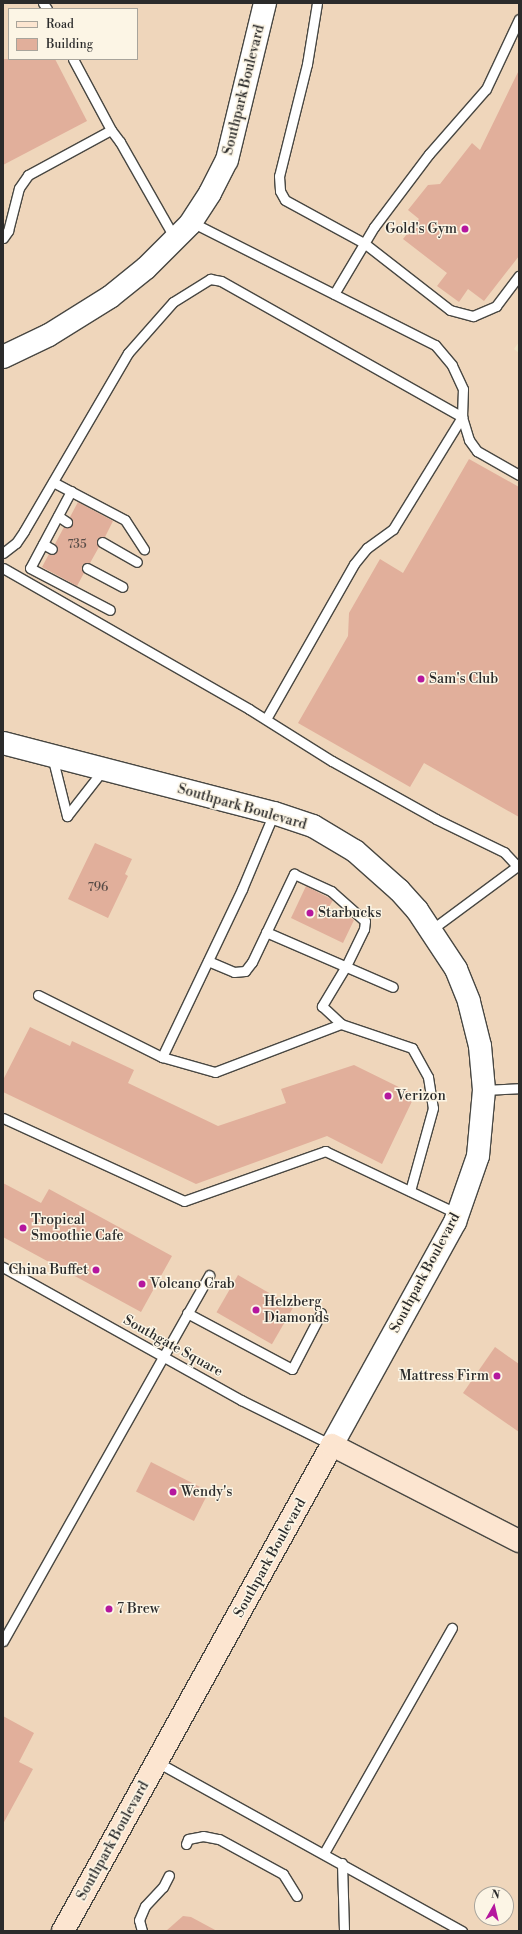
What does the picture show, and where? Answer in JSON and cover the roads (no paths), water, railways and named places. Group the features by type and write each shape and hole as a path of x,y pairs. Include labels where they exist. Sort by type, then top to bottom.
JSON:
{"main road":[{"path":"332,1445 519,1541"},
{"name":"Southpark Boulevard","path":"63,1931 332,1445"}],"street":[{"name":"Southpark Boulevard","path":"3,357 50,335 110,297 146,268 191,222 210,193 227,160 265,3"},
{"name":"Southpark Boulevard","path":"3,743 274,813 313,826 355,851 399,890 417,910 456,969 469,1002 480,1046 484,1090 478,1156 458,1214 332,1445"}],"lane":[{"path":"317,3 307,64 280,176 280,191 285,200 364,243 450,310 473,316 496,306 519,276"},
{"path":"334,294 364,243 429,154 486,89 519,19"},
{"path":"74,60 111,130 120,142 175,239"},
{"path":"3,238 8,231 19,188 28,175 111,130"},
{"path":"191,222 435,345 452,365 463,389 462,417 469,440 477,451 519,475"},
{"path":"3,553 16,543 128,352 173,302 210,279 220,281 462,417"},
{"path":"266,719 354,564 367,548 393,529 462,417"},
{"path":"53,482 125,520 144,549"},
{"path":"71,491 30,568 110,610"},
{"path":"58,516 67,522"},
{"path":"102,542 137,562"},
{"path":"43,544 52,549"},
{"path":"3,568 266,719 332,761 436,819 504,852 518,866 431,930"},
{"path":"87,568 122,588"},
{"path":"52,756 67,816 103,769"},
{"path":"162,1056 257,857 274,813"},
{"path":"208,961 234,972 245,970 252,962 294,874 331,891 365,921 364,929 346,966 322,1006 341,1024 412,1048 428,1078 433,1108 410,1191"},
{"path":"266,932 393,987"},
{"path":"38,995 162,1056 215,1072 341,1024"},
{"path":"484,1090 519,1088"},
{"path":"3,1118 184,1201 325,1151 458,1214"},
{"name":"Southgate Square","path":"3,1267 240,1400 332,1445"},
{"path":"3,1641 162,1355 209,1275"},
{"path":"187,1313 292,1368 321,1314"},
{"path":"324,1853 452,1628"},
{"path":"157,1762 324,1853 462,1931"},
{"path":"186,1844 188,1839 203,1836 219,1839 283,1874 297,1896"},
{"path":"342,1863 344,1931"},
{"path":"142,1931 140,1920 145,1906 163,1887 169,1875"}],"place":[{"name":"Gold's Gym","path":"465,229"},
{"name":"Sam's Club","path":"421,679"},
{"name":"Starbucks","path":"310,913"},
{"name":"Verizon","path":"388,1096"},
{"name":"Tropical Smoothie Cafe","path":"23,1228"},
{"name":"China Buffet","path":"96,1270"},
{"name":"Volcano Crab","path":"142,1284"},
{"name":"Helzberg Diamonds","path":"256,1310"},
{"name":"Mattress Firm","path":"497,1376"},
{"name":"Wendy's","path":"173,1492"},
{"name":"7 Brew","path":"109,1609"}]}
